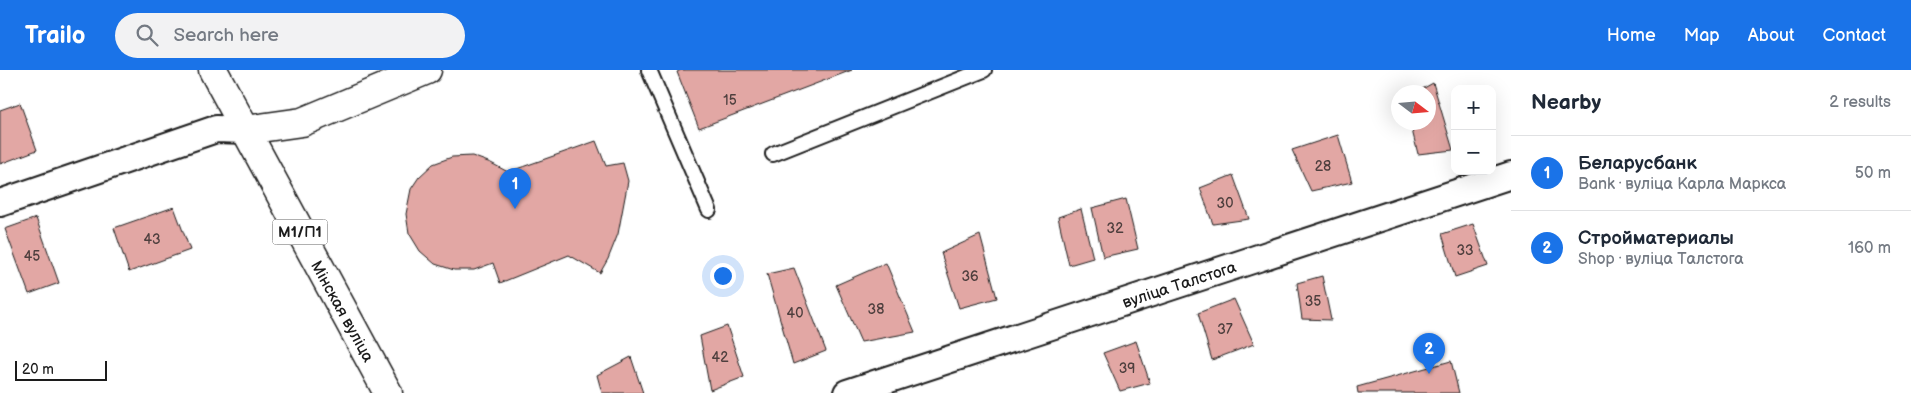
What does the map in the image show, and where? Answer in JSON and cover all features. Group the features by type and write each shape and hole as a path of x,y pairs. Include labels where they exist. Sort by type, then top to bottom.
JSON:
{"main road":[{"name":"Мінская вуліца","path":"213,70 388,393"},
{"path":"246,130 302,122 427,70"}],"street":[{"path":"0,203 216,129 246,130"},
{"name":"вуліца Талстога","path":"847,393 1511,175"}],"lane":[{"path":"649,70 708,210"},
{"path":"773,154 984,70"}],"building":[{"path":"681,70 852,70 699,128 677,72"},
{"path":"1436,93 1451,143 1451,150 1418,154 1412,130 1436,130"},
{"path":"20,103 37,150 0,164 0,110"},
{"path":"1338,135 1352,182 1311,191 1292,150"},
{"path":"596,141 606,166 623,163 628,181 618,234 600,273 569,255 500,283 493,263 474,270 454,270 435,264 420,251 409,233 406,214 411,189 419,177 433,164 452,157 472,156 508,172"},
{"path":"1233,175 1249,219 1213,224 1200,188"},
{"path":"1126,199 1138,249 1103,257 1092,208"},
{"path":"174,207 190,250 129,272 114,228"},
{"path":"1081,209 1093,258 1069,265 1058,217"},
{"path":"36,218 59,283 29,294 5,229"},
{"path":"1473,224 1488,266 1455,277 1442,234"},
{"path":"980,235 997,298 959,308 941,253"},
{"path":"886,263 915,332 861,342 836,285"},
{"path":"794,268 826,351 793,364 767,274"},
{"path":"1322,276 1331,320 1302,319 1297,283"},
{"path":"1234,299 1254,344 1212,360 1198,313"},
{"path":"727,326 744,377 710,390 700,336"},
{"path":"1136,341 1150,383 1120,391 1103,353"},
{"path":"631,357 643,393 602,393 597,375"},
{"path":"1451,361 1459,393 1358,393 1357,387"}],"place":[{"name":"Беларусбанк","path":"515,209"},
{"name":"Стройматериалы","path":"1429,374"}]}
